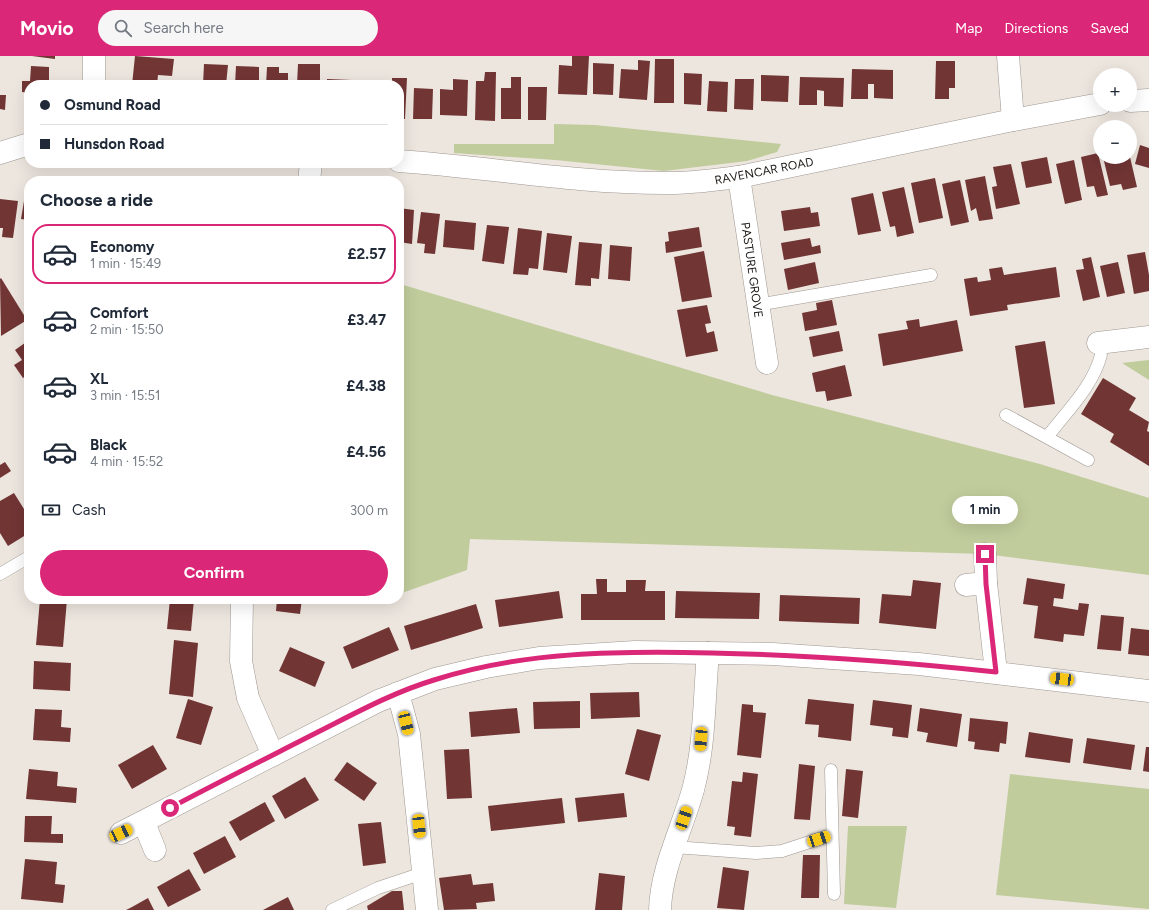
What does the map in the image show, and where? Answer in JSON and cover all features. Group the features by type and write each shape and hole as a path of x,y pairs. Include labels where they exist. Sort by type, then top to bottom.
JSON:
{"street":[{"path":"94,56 94,80"},
{"path":"1008,56 1013,120"},
{"path":"1137,101 1149,100"},
{"name":"RAVENCAR ROAD","path":"404,161 556,177 640,182 700,182 739,177 1013,120 1093,105"},
{"path":"0,153 24,146"},
{"name":"PASTURE GROVE","path":"739,177 757,304 767,362"},
{"path":"1099,342 1149,336"},
{"path":"985,554 976,584 996,672"},
{"path":"242,604 241,661 248,698 273,754"},
{"path":"121,833 144,823 273,754 398,694 434,679 486,667 538,658 635,652 708,653 844,659 919,664 996,672 1149,691"},
{"path":"660,910 660,897 693,789 700,753 708,653"},
{"path":"398,694 409,734 427,910"},
{"path":"144,823 155,850"}],"lane":[{"path":"757,304 931,275"},
{"path":"1048,436 1090,380 1098,366 1099,342"},
{"path":"1006,415 1048,436 1088,460"},
{"path":"0,574 24,560"},
{"path":"831,770 831,835 834,894"},
{"path":"674,848 756,853 782,851 831,835"},
{"path":"332,910 378,888 423,873"}],"green space":[{"path":"554,124 595,125 781,144 777,152 747,161 664,171 555,160 454,153 454,144 554,144"},
{"path":"404,285 772,395 1040,464 1149,498 1149,575 985,554 470,539 467,570 404,592"},
{"path":"1149,360 1149,380 1122,363"},
{"path":"1010,774 1149,789 1149,909 996,895"},
{"path":"848,826 907,826 896,908 844,904"}],"building":[{"path":"32,56 55,56 55,59"},
{"path":"135,56 174,59 172,76 158,75 158,80 133,80"},
{"path":"572,56 589,56 587,95 558,94 559,65 572,66"},
{"path":"655,59 674,59 674,103 654,103"},
{"path":"638,60 650,61 647,100 619,98 621,69 638,70"},
{"path":"936,61 955,61 955,88 949,88 949,99 935,99"},
{"path":"593,63 614,64 613,95 593,94"},
{"path":"204,64 228,65 226,80 203,80"},
{"path":"298,64 320,64 320,80 297,80"},
{"path":"31,66 49,67 49,80 30,80"},
{"path":"236,66 259,67 259,80 235,80"},
{"path":"267,67 279,67 279,73 288,73 288,80 266,80"},
{"path":"852,69 893,70 893,99 874,98 874,84 868,84 868,99 851,99"},
{"path":"485,72 496,72 495,121 475,120 476,81 484,81"},
{"path":"684,73 702,74 701,105 684,104"},
{"path":"761,75 789,76 788,102 761,101"},
{"path":"511,77 521,77 521,119 501,119 501,88 511,88"},
{"path":"800,77 844,78 843,107 824,106 824,91 817,90 817,105 799,105"},
{"path":"392,78 407,78 405,119 404,80 392,80"},
{"path":"327,79 352,80 327,80"},
{"path":"453,79 468,80 467,116 440,115 440,89 453,90"},
{"path":"735,79 754,79 753,110 734,109"},
{"path":"22,81 24,81 24,92 22,92"},
{"path":"709,81 728,82 727,112 707,111"},
{"path":"528,87 547,87 546,120 528,120"},
{"path":"414,88 433,89 432,119 413,119"},
{"path":"0,95 6,95 5,110 0,109"},
{"path":"1140,145 1149,148 1149,168 1135,164 1137,164"},
{"path":"1093,154 1093,164 1101,164 1108,195 1097,197 1094,186 1087,187 1081,157"},
{"path":"1047,157 1052,183 1026,188 1021,162"},
{"path":"1074,160 1082,200 1065,204 1056,164"},
{"path":"1011,164 1020,204 996,209 992,187 997,186 993,167"},
{"path":"1105,164 1132,164 1137,187 1123,190 1121,184 1110,186"},
{"path":"985,176 993,219 979,221 976,208 971,211 965,180"},
{"path":"935,178 943,218 919,223 911,183"},
{"path":"960,180 969,222 951,226 942,184"},
{"path":"904,187 914,233 897,237 895,226 890,227 882,192"},
{"path":"873,193 881,231 858,235 851,198"},
{"path":"0,199 18,201 13,238 2,237 3,228 0,228"},
{"path":"24,201 24,219 21,219"},
{"path":"810,207 811,213 818,212 820,226 784,231 781,211"},
{"path":"404,209 414,210 412,244 404,243"},
{"path":"421,212 440,214 435,254 424,253 425,244 417,243"},
{"path":"445,220 476,223 474,250 443,247"},
{"path":"487,225 509,227 504,264 482,261"},
{"path":"699,227 702,247 666,253 665,242 669,241 668,232"},
{"path":"518,228 542,231 538,269 529,268 528,275 513,274"},
{"path":"547,233 572,236 567,273 543,270"},
{"path":"810,238 812,247 820,245 821,253 784,260 781,243"},
{"path":"579,242 602,244 599,279 591,278 591,286 575,285"},
{"path":"610,245 632,247 630,281 608,279"},
{"path":"704,251 712,297 682,302 674,257"},
{"path":"1145,252 1149,275 1149,291 1134,294 1127,255"},
{"path":"1091,257 1100,297 1083,301 1076,270 1084,269 1082,259"},
{"path":"815,262 819,283 788,290 784,269"},
{"path":"1118,262 1125,293 1107,297 1100,266"},
{"path":"1002,267 1004,275 1056,267 1060,297 1007,305 1008,310 970,316 964,279 977,277 978,282 991,280 989,269"},
{"path":"1,278 24,315 24,322 1,336"},
{"path":"832,300 837,325 805,331 802,313 817,310 816,303"},
{"path":"707,305 711,323 705,324 707,333 714,331 718,351 686,357 677,310"},
{"path":"919,319 920,327 957,320 963,351 883,366 878,334 908,329 906,321"},
{"path":"839,331 843,351 813,357 809,337"},
{"path":"1045,341 1055,404 1024,408 1015,346"},
{"path":"24,344 23,378 14,365 22,360 15,350"},
{"path":"845,365 852,396 827,401 825,391 816,392 812,373"},
{"path":"1103,378 1136,398 1129,410 1149,422 1147,431 1149,432 1149,466 1110,442 1114,434 1081,414"},
{"path":"5,462 11,471 0,478 0,465"},
{"path":"14,493 24,509 24,536 8,546 0,533 0,501"},
{"path":"1027,578 1065,584 1063,599 1054,598 1053,606 1078,610 1079,603 1089,604 1084,636 1064,634 1063,642 1034,638 1038,606 1023,604"},
{"path":"596,579 607,579 607,592 626,592 626,580 646,580 645,591 665,591 665,620 581,620 581,594 597,594"},
{"path":"913,580 941,583 936,629 879,623 882,594 911,596"},
{"path":"559,591 563,618 499,627 495,600"},
{"path":"676,591 760,593 759,619 675,618"},
{"path":"780,595 860,598 859,624 779,621"},
{"path":"40,604 67,604 63,647 36,645"},
{"path":"170,604 194,604 191,631 167,629"},
{"path":"277,604 301,604 300,614 276,611"},
{"path":"476,604 483,628 411,650 404,626"},
{"path":"1101,615 1124,617 1121,651 1097,649"},
{"path":"389,627 399,650 352,669 343,647"},
{"path":"1131,628 1149,630 1149,656 1128,654"},
{"path":"174,640 198,643 193,697 169,694"},
{"path":"290,647 325,662 315,687 279,671"},
{"path":"34,661 71,663 70,691 33,689"},
{"path":"639,692 640,717 591,719 590,693"},
{"path":"188,699 213,707 201,745 176,738"},
{"path":"808,699 854,704 851,741 818,737 819,725 805,724"},
{"path":"873,700 912,705 908,738 892,736 893,728 870,725"},
{"path":"580,701 580,728 534,729 533,702"},
{"path":"742,704 753,705 753,712 766,713 761,758 737,755"},
{"path":"517,708 520,733 471,737 469,712"},
{"path":"920,708 962,714 957,747 926,742 928,733 917,731"},
{"path":"35,709 62,710 61,727 71,728 70,742 33,740"},
{"path":"970,718 1008,722 1006,744 1000,743 999,752 974,749 975,742 968,741"},
{"path":"637,729 661,735 649,781 625,774"},
{"path":"1029,732 1073,739 1070,763 1025,757"},
{"path":"1087,738 1135,745 1131,770 1083,763"},
{"path":"153,745 167,769 132,789 118,765"},
{"path":"1146,747 1149,747 1149,772 1143,771"},
{"path":"469,749 472,798 447,799 444,750"},
{"path":"347,762 377,783 364,801 334,780"},
{"path":"799,764 815,766 810,820 794,819"},
{"path":"29,769 58,772 57,786 77,788 76,803 26,799"},
{"path":"846,769 863,771 858,818 842,816"},
{"path":"743,772 758,774 751,837 734,835 735,827 727,826 732,781 742,782"},
{"path":"305,777 319,800 285,819 272,796"},
{"path":"624,793 627,817 578,822 575,798"},
{"path":"562,798 565,823 491,831 488,806"},
{"path":"265,802 275,821 240,841 229,822"},
{"path":"25,816 52,816 51,834 63,834 63,843 24,842"},
{"path":"381,822 386,863 363,866 358,824"},
{"path":"225,836 236,857 204,874 193,853"},
{"path":"803,855 820,855 819,898 801,898"},
{"path":"25,859 57,862 55,884 65,885 63,903 21,899"},
{"path":"723,867 749,871 744,910 717,908"},
{"path":"189,869 201,890 168,907 157,887"},
{"path":"599,873 625,876 622,910 595,910"},
{"path":"471,874 473,885 493,883 495,901 476,903 477,909 444,910 439,878"},
{"path":"392,891 402,891 404,910 368,910 367,906"},
{"path":"288,897 294,910 263,910"},
{"path":"148,898 154,910 126,910 132,907"}],"route":[{"path":"170,808 378,701 434,679 486,667 538,658 635,652 773,654 919,664 996,672 986,584 985,554"}]}
